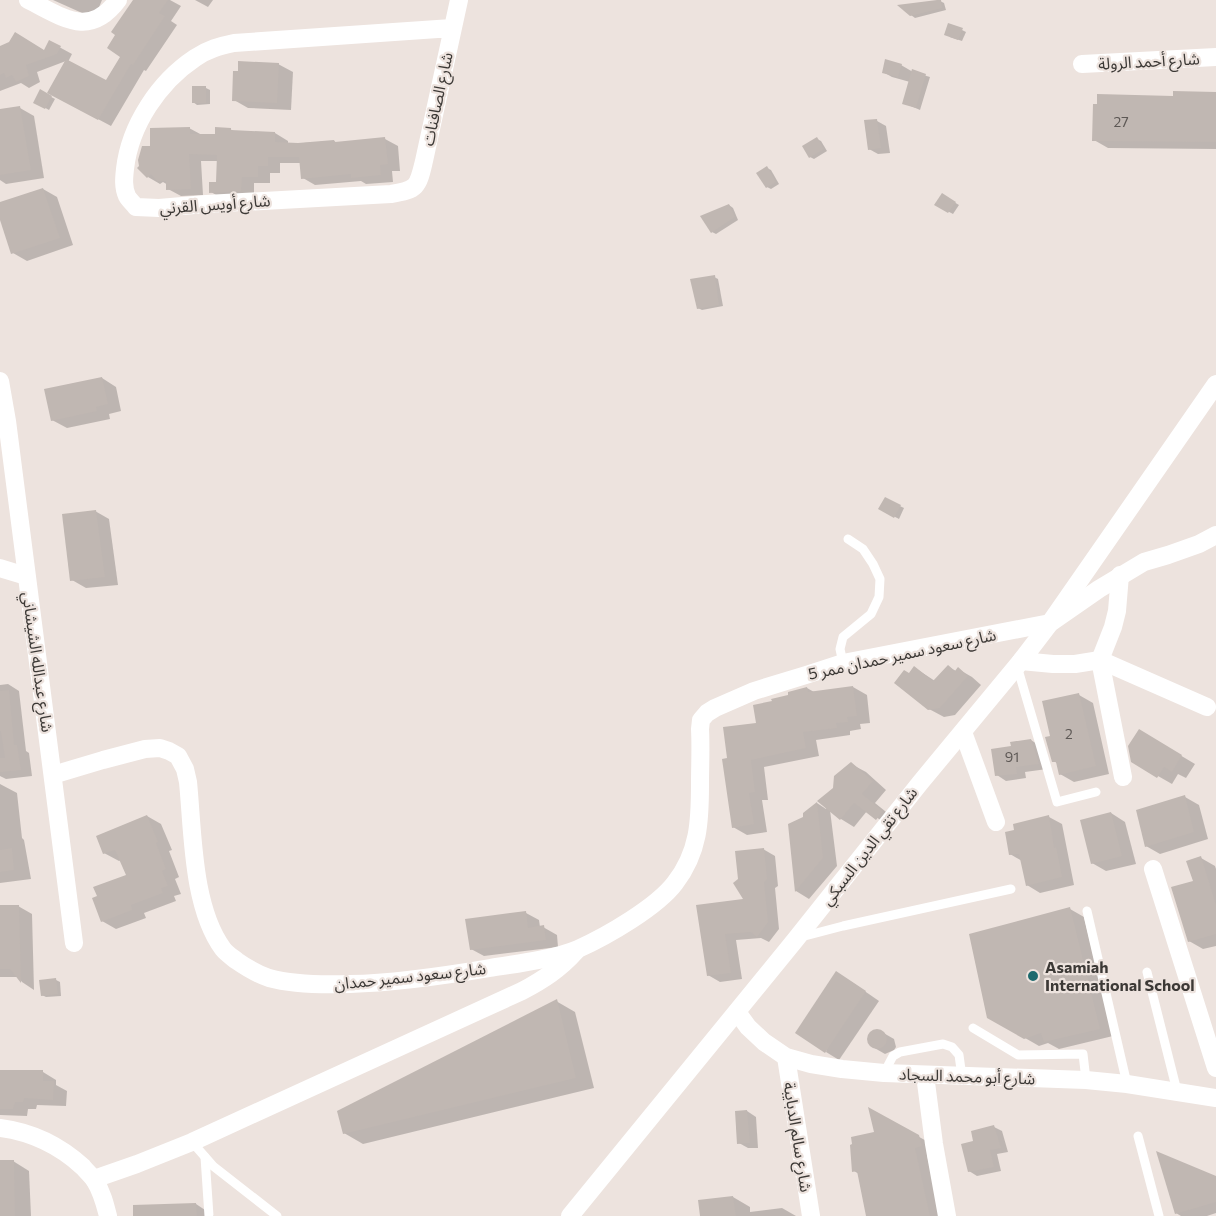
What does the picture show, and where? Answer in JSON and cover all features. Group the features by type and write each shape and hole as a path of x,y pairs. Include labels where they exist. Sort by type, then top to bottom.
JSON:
{"street":[{"path":"28,0 65,18 85,23 97,19 110,10 118,0"},
{"name":"شارع الصافنات","path":"406,192 415,187 420,178 459,0"},
{"name":"شارع أويس القرني","path":"406,192 147,208 136,207 128,198 124,182 126,161 132,140 150,105 177,72 213,47 234,43 452,28"},
{"name":"شارع أحمد الرولة","path":"1082,64 1216,57"},
{"name":"شارع عبدالله الشيشاني","path":"0,381 74,943"},
{"path":"1050,622 1216,384"},
{"name":"شارع تقي الدين السبكي","path":"570,1216 1019,664 1050,622 1120,575 1144,562 1198,544 1216,535"},
{"path":"0,568 26,576"},
{"path":"1120,575 1117,611 1100,660 1123,777"},
{"name":"شارع سعود سمير حمدان ممر 5","path":"700,729 701,720 707,713 728,701 843,663 1050,622"},
{"path":"1019,664 1075,664 1100,660 1207,707"},
{"name":"شارع سعود سمير حمدان","path":"52,775 144,749 160,748 178,756 185,769 188,782 197,878 203,908 224,951 248,969 267,977 290,982 324,985 373,983 465,972 557,956 577,950 619,927 662,897 684,871 697,837 700,820 700,729"},
{"path":"963,732 996,822"},
{"path":"1153,869 1216,1068"},
{"name":"شارع سعود سمير حمدان","path":"94,1179 192,1142 522,991 546,978 577,950"},
{"name":"شارع أبو محمد السجاد","path":"737,1012 748,1027 764,1042 786,1057 842,1070 962,1077 1086,1080 1216,1098"},
{"name":"شارع سالم الدبايبة","path":"786,1057 811,1216"},
{"path":"925,1075 947,1216"},
{"path":"0,1128 31,1135 75,1160 94,1179 108,1216"}],"lane":[{"path":"843,663 840,649 843,638 871,614 879,597 880,579 863,549 848,539"},
{"path":"1019,664 1057,802 1096,792"},
{"path":"796,939 843,926 1011,889"},
{"path":"1087,911 1127,1084"},
{"path":"1147,972 1177,1091"},
{"path":"973,1028 1018,1055 1083,1054 1086,1080"},
{"path":"884,1073 894,1056 900,1052 943,1044 952,1047 959,1055 962,1077"},
{"path":"1138,1136 1159,1216"},
{"path":"192,1142 213,1166 277,1216"},
{"path":"205,1157 209,1216"}],"building":[{"path":"133,0 168,0 159,13 165,16 133,65 131,64 98,120 47,93 66,59 106,80 120,57 107,48 115,35 111,32"},
{"path":"941,0 942,8 910,16 897,5"},
{"path":"948,23 963,28 958,40 944,35"},
{"path":"15,32 44,50 49,40 61,46 57,54 26,65 29,76 16,82 12,75 6,78 4,73 0,75 0,46 9,42"},
{"path":"885,59 902,64 898,77 882,73"},
{"path":"238,61 279,63 277,103 232,101 233,71 238,71"},
{"path":"912,69 926,74 916,108 902,104"},
{"path":"192,86 206,86 206,103 192,103"},
{"path":"40,89 52,96 45,109 33,103"},
{"path":"1173,91 1216,92 1216,142 1092,141 1093,104 1097,104 1097,94 1173,96"},
{"path":"20,106 31,170 0,175 0,109"},
{"path":"877,119 881,148 868,150 864,120"},
{"path":"190,127 190,134 215,134 215,127 275,132 275,142 334,140 335,142 385,137 388,164 380,165 381,175 351,178 351,174 301,179 299,157 268,157 268,166 258,166 258,177 242,177 241,191 209,193 209,182 216,182 217,155 189,154 191,189 166,190 166,181 157,181 151,174 147,178 137,168 142,146 150,146 150,128"},
{"path":"817,137 824,149 809,158 802,146"},
{"path":"767,166 776,182 766,188 756,173"},
{"path":"43,188 60,238 11,254 0,220 0,202"},
{"path":"942,193 956,202 948,213 934,205"},
{"path":"729,204 735,217 711,233 700,216"},
{"path":"715,275 719,305 697,309 690,279"},
{"path":"102,377 108,404 96,407 97,411 51,421 44,389"},
{"path":"885,497 901,505 894,518 878,509"},
{"path":"96,510 105,577 70,581 62,514"},
{"path":"948,665 955,671 958,667 968,676 940,708 928,710 894,683 904,670 909,673 914,666 933,681"},
{"path":"853,686 857,716 847,717 848,722 836,723 837,728 803,732 806,748 751,760 755,792 749,793 754,824 732,828 722,759 727,758 723,727 756,723 753,705 772,701 771,699 788,695 788,692 807,687 808,692"},
{"path":"9,690 14,745 17,745 21,770 0,772 0,758 5,758 0,731 0,691"},
{"path":"1079,693 1096,766 1059,775 1056,762 1052,762 1045,737 1050,736 1042,701"},
{"path":"1139,729 1182,755 1172,772 1164,767 1157,778 1131,762 1128,746"},
{"path":"1031,739 1039,764 1016,767 1017,774 995,776 991,749 1011,746 1010,742"},
{"path":"851,762 873,781 862,794 883,811 876,820 854,803 840,820 817,801 833,788 834,776"},
{"path":"1185,795 1194,832 1145,847 1136,810"},
{"path":"817,802 823,858 795,892 788,824 803,817 803,813"},
{"path":"1111,812 1122,856 1091,864 1080,820"},
{"path":"147,815 166,869 162,871 168,886 161,888 163,893 131,905 132,910 101,922 92,898 97,896 93,887 126,875 115,850 103,854 96,836"},
{"path":"1049,815 1054,848 1056,847 1062,877 1026,886 1019,854 1009,855 1005,832 1014,830 1013,824"},
{"path":"12,848 14,870 0,872 0,850"},
{"path":"764,848 767,879 764,882 768,922 757,937 751,932 725,934 731,973 707,976 696,905 743,899 733,883 738,879 735,851"},
{"path":"1201,856 1216,905 1216,934 1188,942 1171,887 1193,881 1186,861"},
{"path":"0,905 19,905 21,983 10,969 0,969"},
{"name":"Asamiah International School","path":"1070,907 1100,1029 1044,1042 1041,1033 1024,1039 987,1018 969,934"},
{"path":"526,911 528,928 544,925 546,940 470,950 465,919"},
{"path":"836,971 866,991 825,1053 795,1033"},
{"path":"56,978 58,994 41,996 39,980"},
{"path":"557,999 576,1078 343,1134 337,1111"},
{"path":"877,1029 884,1032 887,1039 884,1046 877,1049 870,1046 867,1039 870,1032"},
{"path":"0,1070 43,1070 43,1081 54,1081 53,1100 24,1098 23,1102 15,1102 13,1109 0,1109"},
{"path":"868,1107 919,1135 922,1146 915,1148 930,1216 866,1216 857,1171 852,1172 850,1145 852,1144 851,1137 874,1132"},
{"path":"747,1110 750,1143 737,1144 735,1111"},
{"path":"994,1125 1001,1148 990,1150 994,1167 968,1172 961,1144 973,1141 971,1131"},
{"path":"1156,1151 1216,1176 1216,1202 1175,1214"},
{"path":"0,1160 14,1160 15,1216 0,1216"},
{"path":"733,1196 736,1216 700,1216 698,1200"},
{"path":"196,1203 197,1216 133,1216 133,1205"}],"place":[{"name":"Asamiah International School","path":"1033,976"}]}
